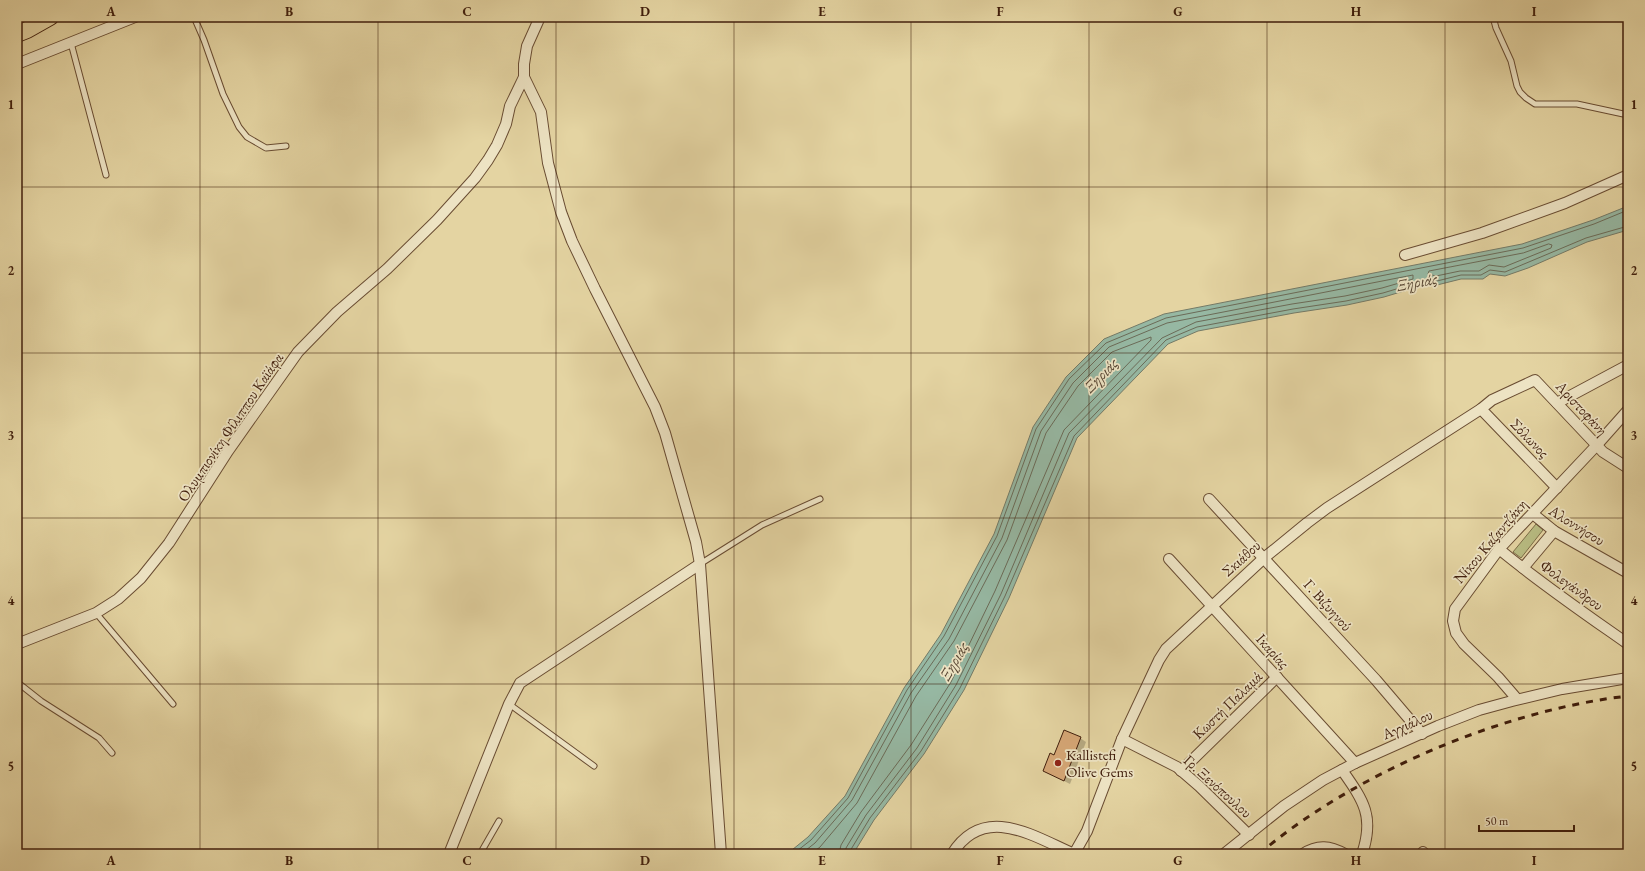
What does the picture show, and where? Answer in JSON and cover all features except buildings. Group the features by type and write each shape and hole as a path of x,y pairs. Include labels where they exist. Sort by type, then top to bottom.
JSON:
{"main road":[{"path":"17,34 50,17"}],"street":[{"path":"17,64 135,17"},
{"path":"540,17 527,46 524,64 524,77 541,112 548,163 561,212 572,241 647,389 661,421 696,542 700,564 721,854"},
{"name":"Ολυμπιονίκη Φίλιππου Καϊάφα","path":"17,644 96,613 118,599 131,588 163,551 196,503 228,451 294,358 309,340 337,312 387,269 437,220 488,160 497,145 506,124 510,106 524,77"},
{"path":"1405,255 1482,233 1565,203 1628,175"},
{"path":"1557,402 1628,365"},
{"name":"Αριστοφάνη","path":"1535,380 1557,402 1596,446 1605,454 1628,468"},
{"name":"Σκιάθου","path":"1074,854 1087,831 1122,739 1162,654 1212,605 1264,558 1327,508 1481,410 1492,400 1535,380"},
{"name":"Σόλωνος","path":"1481,410 1557,488"},
{"name":"Νίκου Καζαντζάκη","path":"1517,699 1498,677 1464,644 1456,633 1453,625 1453,616 1457,604 1499,549 1628,410"},
{"name":"Γ. Βιζυηνού","path":"1209,499 1376,680 1422,734"},
{"name":"Αλοννήσου","path":"1532,514 1554,531 1628,573"},
{"path":"1523,568 1554,531"},
{"name":"Φολεγάνδρου","path":"1499,549 1574,607 1628,644"},
{"name":"Ικαρίας","path":"1168,559 1212,605 1355,764"},
{"path":"449,854 509,704 517,687 523,680 700,564"},
{"name":"Κωστή Παλαμά","path":"1181,771 1277,677"},
{"name":"Αγχιάλου","path":"1224,854 1284,806 1323,780 1422,734 1478,710 1517,699 1562,689 1628,678"},
{"name":"Γρ. Ξενόπουλου","path":"1122,739 1171,764 1181,771 1199,786 1249,835"},
{"path":"1342,770 1360,796 1366,811 1368,834 1362,854"},
{"path":"952,854 965,837 978,830 995,826 1014,828 1074,854"},
{"path":"1303,854 1314,848 1322,846 1345,854"}],"lane":[{"path":"194,17 204,40 223,94 239,127 248,137 266,148 286,146"},
{"path":"1493,17 1496,28 1511,60 1517,86 1526,98 1535,104 1577,104 1628,115"},
{"path":"71,43 106,175"},
{"path":"700,564 762,525 820,500"},
{"path":"96,613 174,704"},
{"path":"17,682 41,701 99,738 112,753"},
{"path":"509,704 594,766"},
{"path":"480,854 499,821"}],"green space":[{"path":"1536,524 1543,530 1521,558 1513,552"}],"water":[{"name":"Ξηριάς","path":"1628,206 1628,230 1587,242 1528,268 1505,276 1490,274 1483,279 1461,279 1437,285 1427,284 1384,297 1347,305 1294,313 1198,331 1168,344 1077,438 1009,598 964,690 924,754 874,820 853,854 787,854 808,837 845,796 904,688 941,634 994,534 1033,427 1066,377 1104,339 1164,314 1522,244 1593,220"}],"railway":[{"path":"1259,854 1297,825 1339,797 1385,772 1433,750 1482,731 1531,715 1580,703 1628,696"}],"place":[{"name":"Kallistefi Olive Gems","path":"1058,763"}]}
